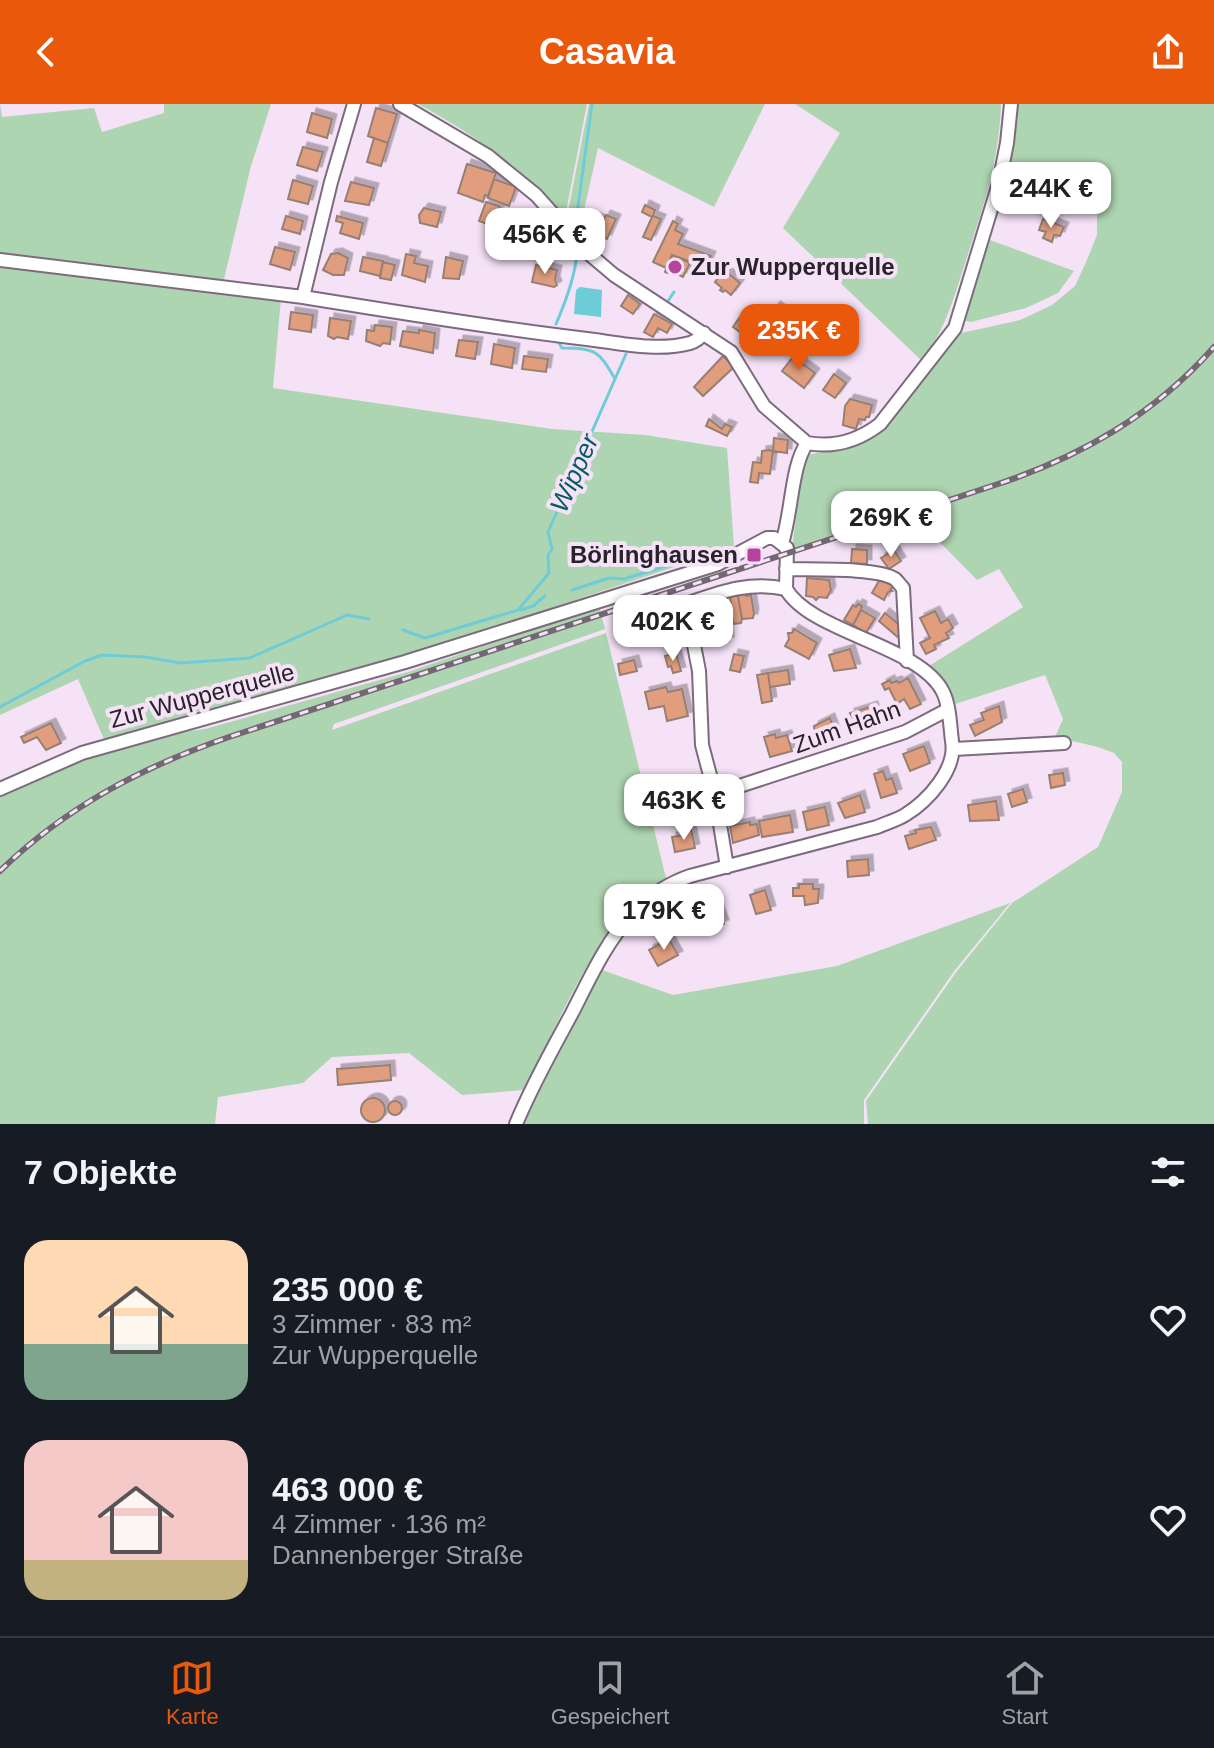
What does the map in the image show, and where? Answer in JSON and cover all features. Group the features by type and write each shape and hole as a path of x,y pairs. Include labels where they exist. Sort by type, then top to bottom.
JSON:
{"street":[{"path":"303,297 354,104"},
{"path":"400,104 488,156 536,195 588,253 614,275 731,352 764,406 807,443 820,445 842,443 868,433 880,424 955,328 999,183 1011,104"},
{"path":"0,260 303,297 618,342 689,344 704,333"},
{"path":"516,1124 529,1092 593,973 630,915 668,884 877,827 905,815 940,782 954,749 944,693 932,679 907,661 813,614 790,597 786,589 787,548 782,543 789,523 800,453 807,443"},
{"name":"Zur Wupperquelle","path":"0,789 82,753 405,662 718,564 767,538 782,543"},
{"path":"786,569 863,572 896,579 903,588 907,661"},
{"path":"727,867 715,794 702,745 699,671 686,604 740,586 786,589"},
{"name":"Zum Hahn","path":"715,794 905,732 947,710"},
{"path":"954,749 1064,743"}],"green space":[{"path":"0,104 2,117 94,108 102,132 164,113 164,104 271,104 251,166 223,283 0,257"},
{"path":"418,104 587,104 565,217 532,183 497,154"},
{"path":"589,104 765,104 714,207 598,148 578,237 566,222"},
{"path":"795,104 1001,104 994,163 980,216 950,310 922,361 783,228 840,133"},
{"path":"1017,104 1214,104 1214,1124 868,1124 866,1101 957,971 1012,903 1098,847 1122,792 1122,762 1114,753 1055,737 1063,719 1045,675 952,705 948,688 929,666 1023,607 999,569 977,580 914,516 943,499 792,549 803,459 807,455 845,447 878,434 957,334 1020,320 1052,305 1075,286 1097,235 1097,205 1071,202 1009,186"},
{"path":"990,240 1074,271 1058,293 1026,308 971,322 962,320"},
{"path":"0,262 281,298 273,388 552,429 645,435 727,448 734,547 396,660 106,744 78,679 0,715"},
{"path":"599,606 605,629 334,724 332,730 606,633 666,878 641,897 600,946 567,1003 525,1090 462,1095 409,1053 332,1057 303,1083 218,1097 215,1124 0,1124 0,789 130,739 205,729 408,672"},
{"path":"1010,903 955,970 864,1100 864,1124 520,1124 602,970 673,995 837,966"}],"water":[{"path":"580,287 602,290 601,317 574,314 576,290"}],"building":[{"path":"376,108 397,114 388,143 368,136"},
{"path":"312,113 332,119 327,138 307,132"},
{"path":"374,138 388,143 381,166 367,162"},
{"path":"303,147 323,152 317,171 297,165"},
{"path":"467,164 496,173 483,202 458,193"},
{"path":"494,179 516,187 509,206 488,198"},
{"path":"293,180 313,186 308,204 288,199"},
{"path":"351,182 374,188 369,205 345,201"},
{"path":"486,202 499,206 500,210 492,226 479,221"},
{"path":"645,205 655,210 653,216 661,219 651,240 643,237 652,217 642,212"},
{"path":"424,208 441,212 437,227 420,223 419,215"},
{"path":"606,215 616,219 607,239 585,229 591,216 603,221"},
{"path":"286,216 303,221 300,234 282,229"},
{"path":"337,216 363,223 359,239 340,233 343,223 336,221"},
{"path":"1043,219 1064,227 1060,236 1054,235 1052,242 1043,238 1046,232 1039,230"},
{"path":"673,221 678,224 675,230 683,234 678,244 711,256 706,267 672,255 666,268 653,262"},
{"path":"275,247 295,252 290,270 270,264"},
{"path":"338,253 348,258 344,275 333,275 323,270 331,254"},
{"path":"406,254 416,256 414,263 428,266 425,282 402,275"},
{"path":"672,255 690,263 683,277 665,272"},
{"path":"363,257 383,261 380,276 360,271"},
{"path":"446,257 463,261 459,279 443,278"},
{"path":"383,262 395,265 391,280 380,278"},
{"path":"536,265 557,270 557,285 532,282"},
{"path":"724,270 740,283 731,295 720,290 722,288 715,282"},
{"path":"628,295 640,304 633,314 621,306"},
{"path":"776,306 795,320 790,334 768,318"},
{"path":"291,312 313,315 311,332 289,329"},
{"path":"654,314 672,324 667,333 658,328 653,337 644,332"},
{"path":"742,314 760,328 751,340 733,327"},
{"path":"330,318 351,321 348,339 328,336"},
{"path":"375,325 392,327 390,344 380,346 366,341 367,330 374,331"},
{"path":"419,330 435,333 433,353 400,346 403,331 419,333"},
{"path":"459,340 478,342 475,359 456,356"},
{"path":"494,344 515,348 512,368 491,364"},
{"path":"524,356 548,359 546,372 522,369"},
{"path":"723,356 734,367 703,396 694,387"},
{"path":"793,357 815,373 804,388 782,371"},
{"path":"834,374 846,383 835,398 823,390"},
{"path":"850,399 872,405 869,417 859,419 856,429 843,425 845,406"},
{"path":"709,419 722,429 725,424 732,427 727,436 706,426"},
{"path":"774,438 788,440 787,453 773,451"},
{"path":"762,451 773,451 770,474 759,473 758,483 750,482 753,462 761,463"},
{"path":"852,549 867,550 867,564 851,563"},
{"path":"894,550 901,561 889,569 881,558"},
{"path":"807,578 829,580 831,590 827,598 819,597 816,600 806,596"},
{"path":"880,579 893,586 884,600 872,593"},
{"path":"745,590 746,596 751,595 754,613 753,618 742,619 737,591"},
{"path":"737,591 742,619 741,623 734,624 728,604 731,603 729,592"},
{"path":"858,604 862,606 853,625 844,620 853,605 856,607"},
{"path":"861,610 875,618 866,633 853,625"},
{"path":"935,611 941,623 948,619 953,628 946,633 949,638 934,645 936,649 926,654 920,643 930,638 920,618"},
{"path":"885,613 902,627 900,639 879,621"},
{"path":"726,614 729,641 716,643 712,616"},
{"path":"794,629 817,643 809,659 785,646 788,633"},
{"path":"850,649 856,668 834,671 829,655"},
{"path":"676,653 681,671 673,673 665,656"},
{"path":"734,654 744,656 740,672 730,670"},
{"path":"634,660 637,671 620,675 618,664"},
{"path":"788,670 790,684 770,687 768,673"},
{"path":"768,673 772,701 762,703 757,675"},
{"path":"908,678 921,704 910,709 904,699 897,704 889,688 885,690 882,684 890,680 891,683 899,683"},
{"path":"666,687 668,692 682,689 688,716 667,721 664,706 649,709 645,692"},
{"path":"873,706 878,723 858,728 850,713"},
{"path":"999,706 1002,722 975,736 970,725 984,720 981,713"},
{"path":"830,718 836,735 816,742 814,726"},
{"path":"51,723 61,743 46,750 37,737 24,743 21,737"},
{"path":"775,734 776,738 787,735 792,751 770,757 764,737"},
{"path":"924,746 930,763 910,771 903,754"},
{"path":"883,771 886,780 892,778 897,793 881,798 874,774"},
{"path":"1063,773 1065,785 1051,788 1049,775"},
{"path":"691,783 693,796 673,800 670,787"},
{"path":"1023,789 1027,802 1012,807 1008,794"},
{"path":"860,795 865,812 845,818 838,803"},
{"path":"996,801 999,820 970,821 968,805"},
{"path":"825,807 829,825 807,830 803,812"},
{"path":"790,815 793,832 762,837 759,821"},
{"path":"750,822 750,825 757,824 759,835 733,843 730,826"},
{"path":"931,827 936,840 909,849 905,836"},
{"path":"691,829 695,848 675,852 672,837 684,835 683,831"},
{"path":"868,859 869,875 848,877 847,861"},
{"path":"799,884 813,884 813,889 819,889 818,903 805,905 804,896 793,896 793,888 799,888"},
{"path":"765,890 771,910 756,914 750,895"},
{"path":"718,907 724,924 710,929 704,912"},
{"path":"693,913 699,930 684,935 678,918"},
{"path":"669,939 678,955 658,966 649,950"},
{"path":"390,1065 391,1080 338,1085 337,1069"},
{"path":"373,1098 381,1102 385,1110 381,1118 373,1122 365,1118 361,1110 365,1102"},
{"path":"395,1101 402,1108 395,1115 388,1108"}],"waterway":[{"path":"575,228 592,104"},
{"path":"556,324 570,289 577,253"},
{"name":"Wipper","path":"668,301 674,292"},
{"path":"559,343 562,348 595,353 605,362 615,379"},
{"name":"Wipper","path":"403,630 425,638 518,610 549,573 548,555 552,549 548,532 626,354"},
{"path":"572,590 609,578 624,579 692,558"},
{"path":"521,610 533,606 545,596"},
{"name":"Wipper","path":"0,707 102,655 181,663 250,658 347,615 369,619"}],"railway":[{"path":"0,871 51,827 79,808 136,776 197,749 1029,473 1088,446 1142,412 1167,393 1214,347"}],"place":[{"name":"Zur Wupperquelle","path":"675,267"},
{"name":"Börlinghausen","path":"754,555"}]}
